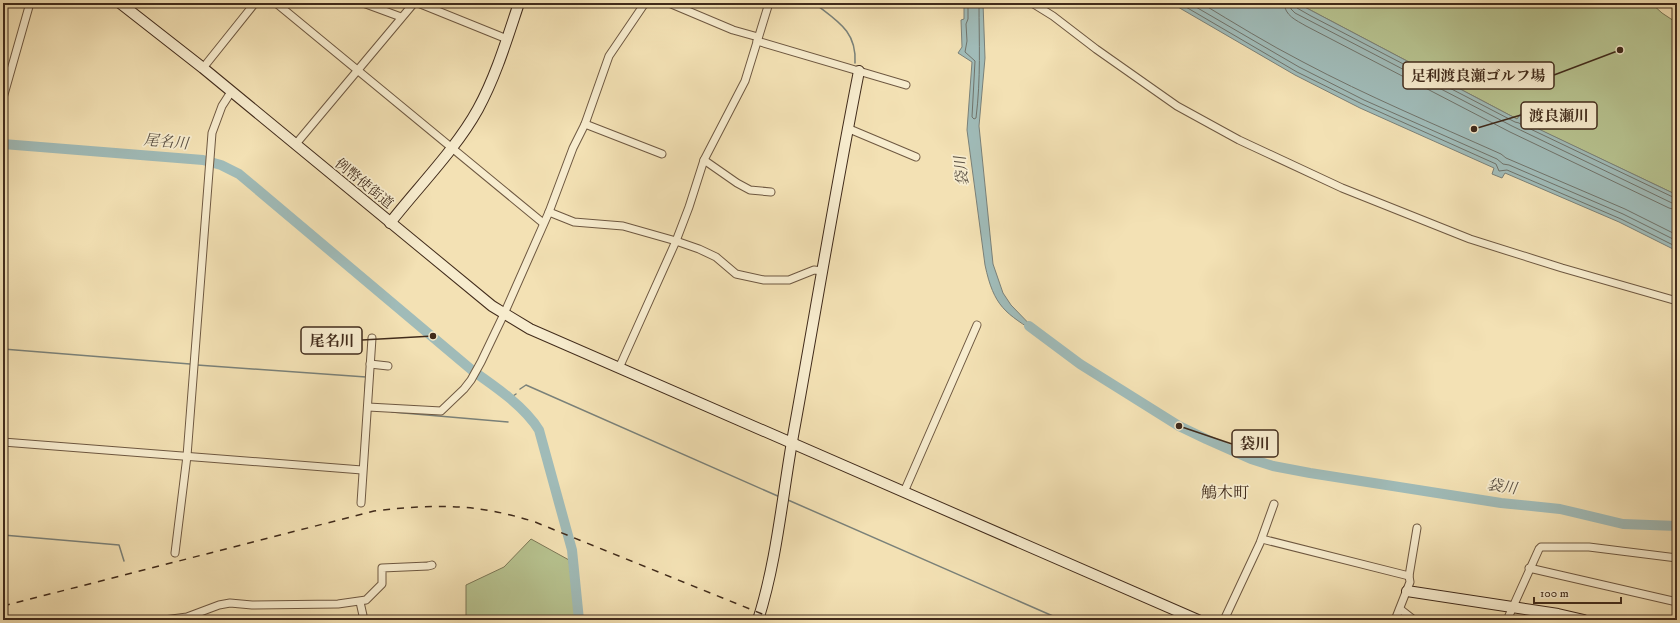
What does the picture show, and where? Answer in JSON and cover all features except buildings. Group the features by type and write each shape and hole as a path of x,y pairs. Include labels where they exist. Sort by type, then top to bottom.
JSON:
{"street":[{"path":"3,98 30,3"},
{"name":"例幣使街道","path":"120,3 203,68 390,223 451,148 477,110 487,92 519,3"},
{"path":"203,68 255,3"},
{"path":"276,3 543,223"},
{"path":"363,3 401,17"},
{"path":"295,145 414,3"},
{"path":"418,3 507,39"},
{"path":"368,406 441,411 464,389 471,380 504,314 549,212 610,56 645,3"},
{"path":"669,3 758,39 859,71 906,84"},
{"path":"619,368 676,241 704,160 742,90 769,3"},
{"path":"1032,3 1053,16 1096,49 1183,110 1239,140 1342,188 1470,239 1562,268 1677,301"},
{"path":"758,620 774,558 792,444 847,128 859,71"},
{"path":"175,553 187,456 212,132 222,106 231,92"},
{"path":"584,124 662,154"},
{"path":"847,128 916,157"},
{"path":"704,160 732,180 750,190 771,192"},
{"path":"549,212 574,222 622,226 676,241 716,257 736,274 764,280 789,280 814,270 823,271"},
{"path":"390,223 504,314 530,329 1198,620"},
{"path":"904,492 977,325"},
{"path":"361,503 372,338"},
{"path":"370,364 388,366"},
{"path":"3,442 362,470"},
{"path":"1224,620 1262,539 1274,504"},
{"path":"1395,620 1410,582 1409,576 1418,528"},
{"path":"1262,539 1409,576"},
{"path":"1507,620 1529,568 1539,549 1546,546 1589,548 1677,558"},
{"path":"164,620 187,617 212,607 230,603 252,605 338,604 360,602 368,599 381,586 382,568 432,565"},
{"path":"1529,568 1677,602"},
{"path":"1407,590 1558,614 1584,620"},
{"path":"360,602 364,620"},
{"path":"1400,609 1414,620"}],"green space":[{"path":"1297,3 1651,3 1662,13 1677,23 1677,195 1523,122 1522,113 1517,119"},
{"path":"531,539 569,560 576,620 466,620 466,585 504,567"}],"water":[{"path":"964,3 983,3 985,58 979,126 993,264 1003,293 1011,305 1040,335 1018,321 1003,308 992,291 985,265 967,130 972,62 958,53 962,47 961,20 964,19"},
{"path":"1171,3 1297,3 1517,119 1522,112 1524,122 1677,195 1677,251 1619,222 1505,173 1502,178 1492,174 1494,168 1360,108 1295,75"}],"waterway":[{"path":"814,3 838,21 849,35 855,52 855,63"},
{"name":"尾名川","path":"3,144 203,160 221,165 239,174 473,371 518,405 533,422 539,430 572,550 579,620"},
{"name":"袋川","path":"1029,326 1080,364 1179,426 1251,459 1273,466 1501,503 1560,509 1623,524 1677,526"},
{"path":"3,349 190,364"},
{"path":"197,365 366,377 365,389"},
{"path":"520,389 526,385 780,497"},
{"name":"尾名川","path":"510,398 516,394"},
{"path":"392,412 508,422"},
{"path":"788,500 1062,620"},
{"path":"3,535 119,545 124,561"}],"railway":[{"path":"3,606 374,511 436,506 474,508 493,511 535,522 777,620"}],"place":[{"name":"足利渡良瀬ゴルフ場","path":"1620,50"},
{"name":"渡良瀬川","path":"1474,129"},
{"name":"尾名川","path":"433,336"},
{"name":"袋川","path":"1179,426"}],"district":[{"name":"鵤木町","path":"1225,493"}]}
